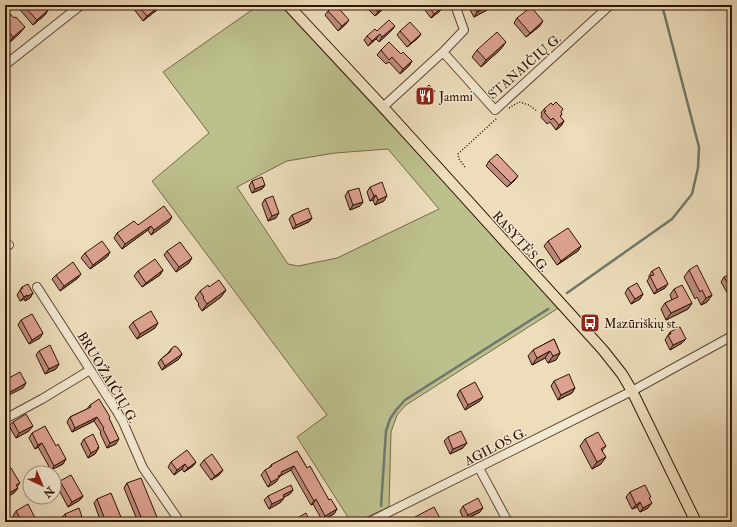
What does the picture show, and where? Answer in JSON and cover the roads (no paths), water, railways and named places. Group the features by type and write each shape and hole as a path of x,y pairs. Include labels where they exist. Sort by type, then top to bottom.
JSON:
{"main road":[{"name":"RASYTĖS G.","path":"288,5 383,107 603,350 622,374 632,391 696,522"}],"street":[{"path":"5,65 81,5"},
{"path":"383,107 443,52 464,30 455,5"},
{"name":"STANAIČIŲ G.","path":"443,52 495,110 608,7"},
{"name":"BRUOŽAIČIŲ G.","path":"37,287 116,410 123,422 143,468 180,522"},
{"name":"AGILOS G.","path":"369,522 632,391 732,336"},
{"path":"5,419 90,370"},
{"path":"479,468 508,522"}],"waterway":[{"path":"567,293 672,219 692,194 698,168 699,147 662,5"},
{"path":"381,506 386,431 390,419 396,410 405,400 548,309"}],"place":[{"name":"Jammi","path":"425,96"},
{"name":"Mazūriškių st.","path":"590,323"}]}
